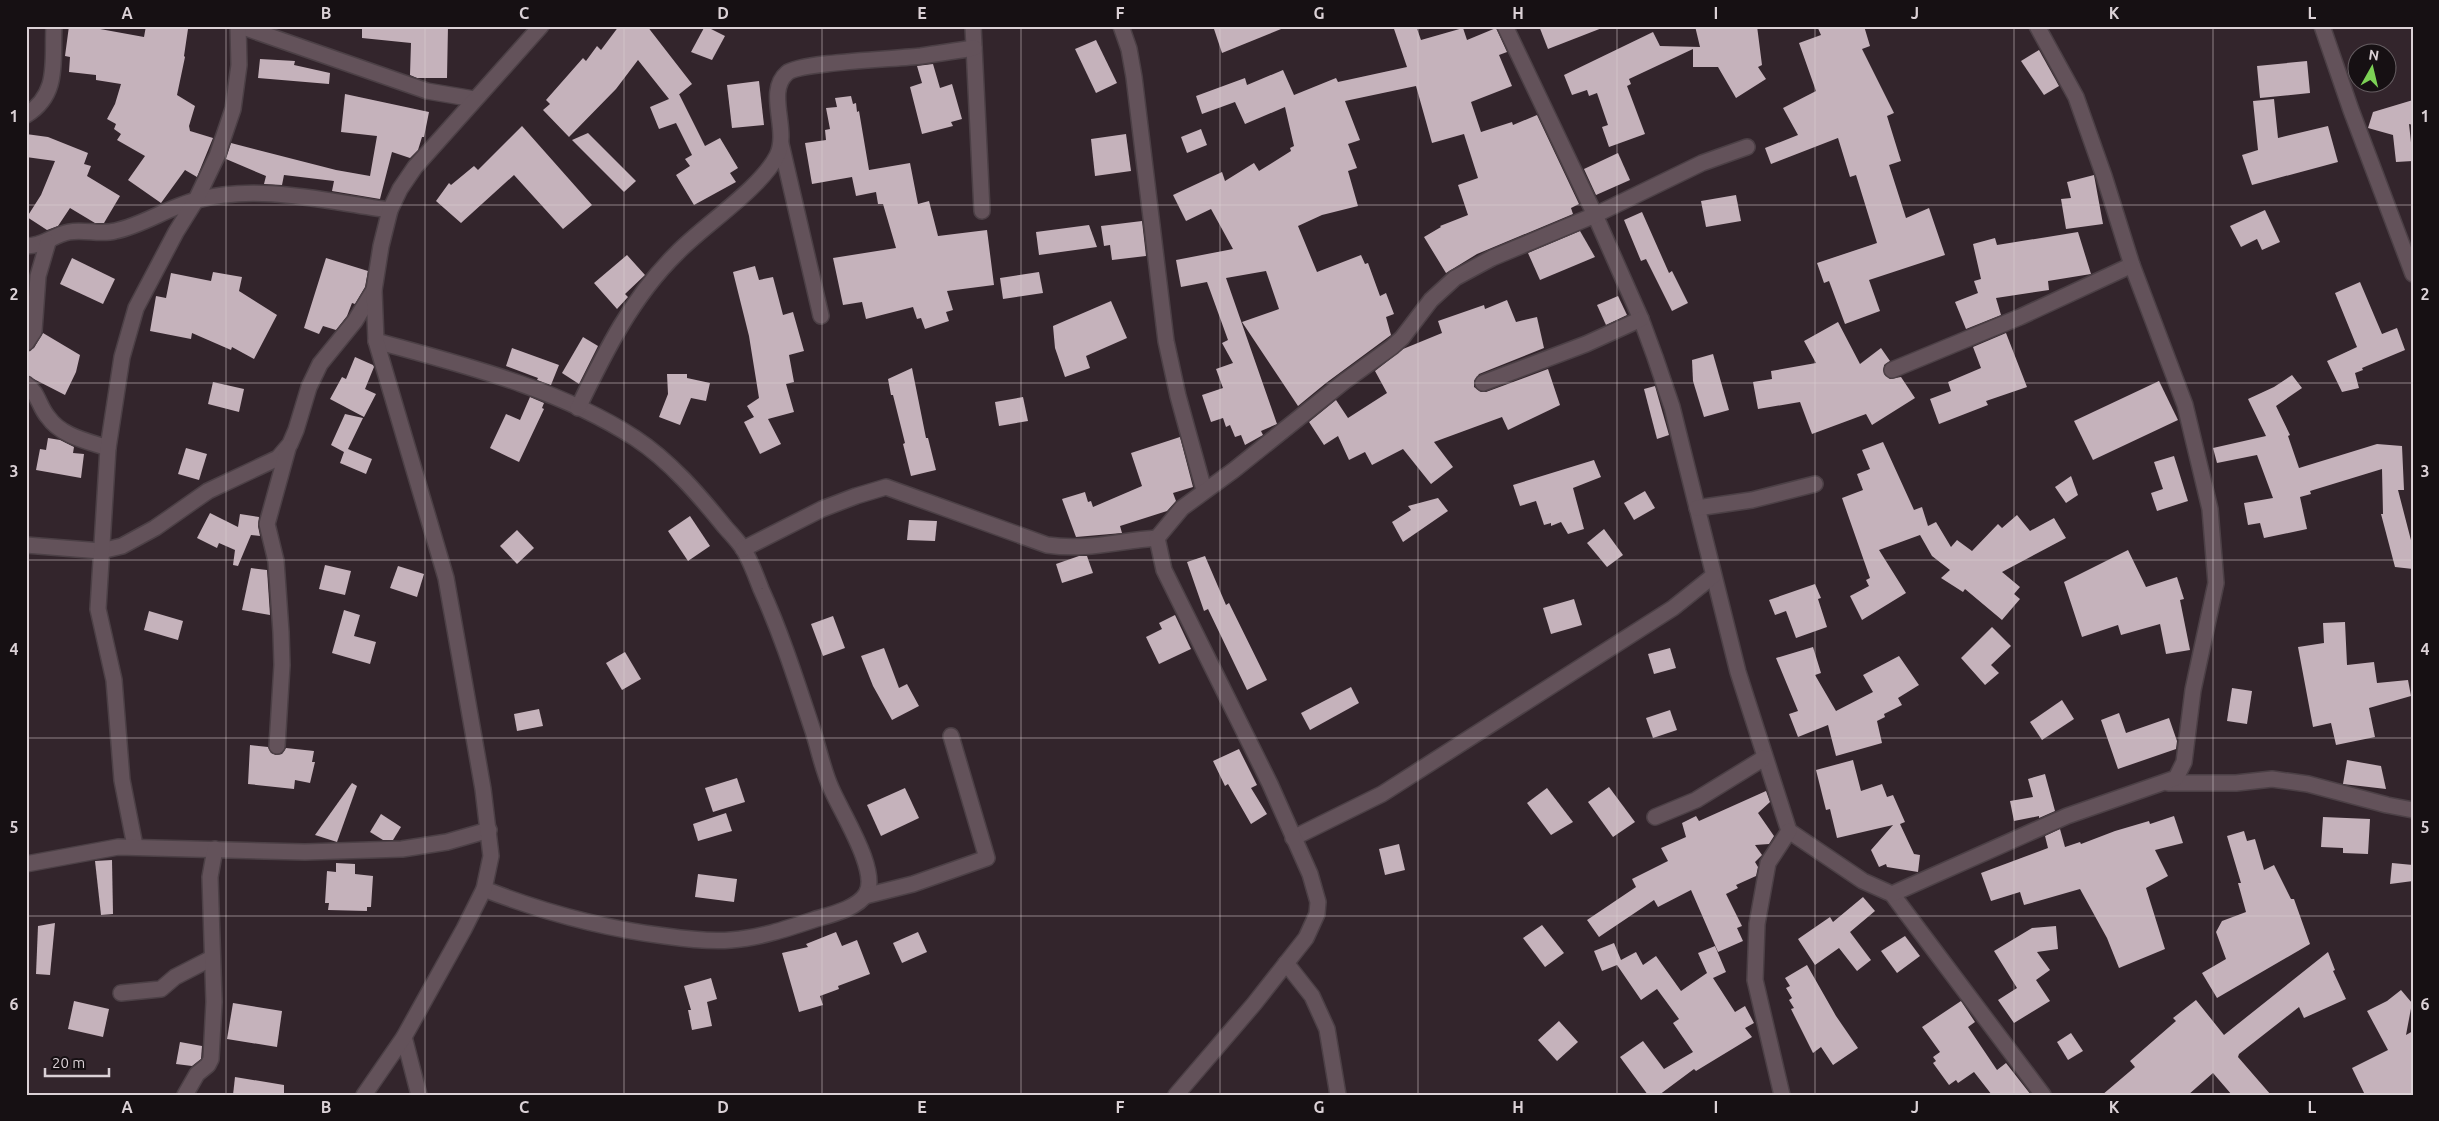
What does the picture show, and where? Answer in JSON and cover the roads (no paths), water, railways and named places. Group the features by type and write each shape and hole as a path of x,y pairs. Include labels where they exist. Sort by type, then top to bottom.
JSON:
{"street":[{"path":"26,116 38,108 48,95 52,79 54,26"},
{"path":"135,846 122,780 114,680 98,609 108,448 122,357 136,308 176,232 196,200 217,156 233,109 239,65 239,26 427,91 474,99"},
{"path":"364,1095 404,1037 464,929 484,889 491,856 489,830 446,578 376,341 374,290 381,246 390,210 400,189 415,167 541,26"},
{"path":"973,26 982,211"},
{"path":"1121,26 1129,49 1134,77 1166,341 1178,396 1204,490"},
{"path":"1505,26 1595,215 1641,319 1672,407 1738,672 1764,758 1789,831 1863,881 1892,894 2043,1095"},
{"path":"2037,26 2076,97 2104,176 2132,265 2185,405 2210,509 2216,562 2216,582 2193,690 2184,762 2180,774 2168,783"},
{"path":"2322,26 2354,118 2413,274"},
{"path":"821,316 782,144 777,92 778,84 788,72 828,65 920,56 974,48"},
{"path":"578,408 620,325 643,292 677,252 759,178 777,157 782,144"},
{"path":"743,549 822,509 863,493 886,487 1047,544 1070,548 1093,547 1157,538 1182,508 1204,490 1234,470 1330,393 1392,347 1402,338 1431,300 1455,278 1492,258 1595,215 1702,162 1747,147"},
{"path":"26,246 48,242 68,232 86,230 112,232 132,227 196,200 253,193 390,210"},
{"path":"26,343 34,331 38,276 48,242"},
{"path":"1892,370 2020,318 2132,265"},
{"path":"277,746 281,632 276,561 267,524 309,387 320,364 355,321 374,290"},
{"path":"1483,383 1586,344 1641,319"},
{"path":"376,341 453,362 528,388 578,408 636,438 674,470 710,509 743,549 770,609 793,670 830,787 866,861 870,876 870,886 865,896"},
{"path":"26,384 38,396 48,419 62,431 108,448"},
{"path":"26,545 66,550 101,551 134,541 208,491 278,458 290,444"},
{"path":"1697,508 1752,500 1815,484"},
{"path":"1157,538 1159,555 1168,577 1245,732 1310,874 1318,908 1314,924 1306,938 1176,1095"},
{"path":"1293,838 1382,794 1665,613 1713,576"},
{"path":"484,889 550,914 591,924 692,939 729,940 758,936 820,918 856,903 865,896 913,884 987,858 950,736"},
{"path":"1655,817 1696,800 1764,758"},
{"path":"1892,894 2067,816 2168,783 2236,783 2272,779 2308,784 2387,806 2413,810"},
{"path":"26,864 105,848 135,846 305,852 402,849 447,842 489,830"},
{"path":"1782,1095 1755,980 1757,924 1768,863 1789,831"},
{"path":"185,1095 197,1074 208,1065 211,1059 214,1002 210,877 215,849"},
{"path":"121,992 161,989 175,977 212,958"},
{"path":"1286,964 1312,996 1327,1029 1338,1095"},
{"path":"404,1037 419,1095"}]}
